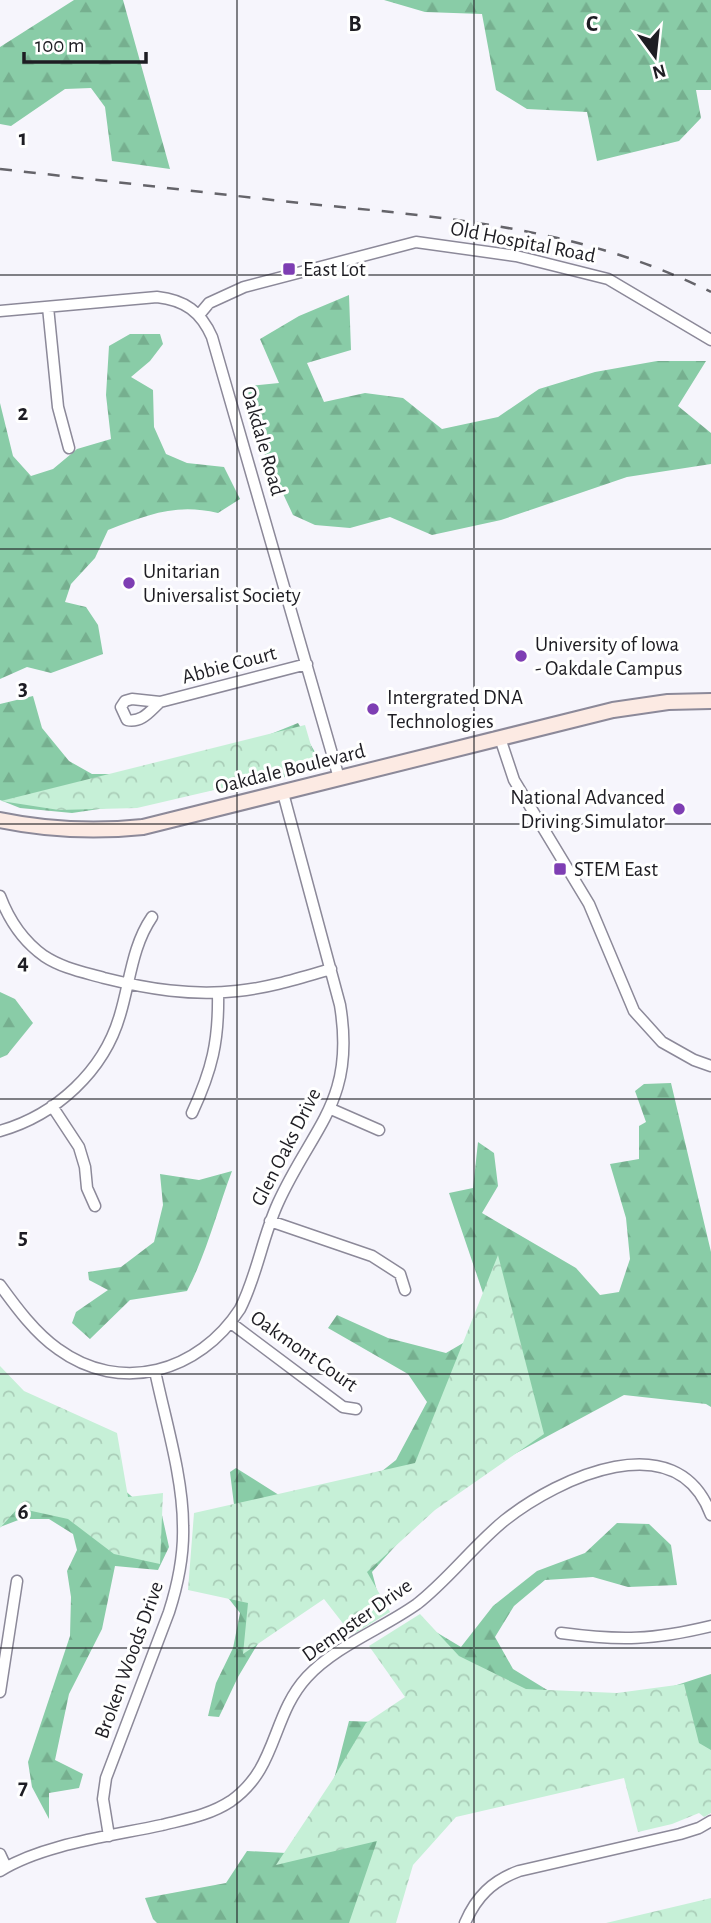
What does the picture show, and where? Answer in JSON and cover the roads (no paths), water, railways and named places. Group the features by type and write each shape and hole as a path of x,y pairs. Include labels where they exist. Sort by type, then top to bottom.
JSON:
{"main road":[{"name":"Oakdale Boulevard","path":"0,820 65,830 118,830 172,821 614,710 668,702 711,701"}],"street":[{"name":"Old Hospital Road","path":"199,315 209,303 244,287 416,242 516,256 608,279 711,340"},
{"path":"0,311 157,297 182,302 199,315"},
{"path":"48,307 58,407 69,448"},
{"name":"Oakdale Road","path":"199,315 212,337 339,778"},
{"name":"Abbie Court","path":"160,702 307,664"},
{"path":"500,738 514,780 589,905 634,1011 662,1042 685,1056 711,1066"},
{"name":"Glen Oaks Drive","path":"0,1285 43,1336 66,1355 82,1363 114,1372 130,1373 155,1371 198,1354 231,1323 246,1298 270,1221 287,1185 331,1109 341,1076 344,1041 340,1005 331,969 282,793"},
{"path":"1,900 22,936 44,956 71,969 128,984 167,991 218,993 258,988 331,969"},
{"path":"0,1130 31,1119 52,1107 79,1084 100,1058 120,1017 141,933 152,917"},
{"path":"192,1113 210,1073 214,1056 219,1023 218,993"},
{"path":"52,1107 79,1147 87,1188 96,1206"},
{"path":"331,1109 379,1130"},
{"path":"270,1221 372,1256 400,1274 405,1290"},
{"name":"Oakmont Court","path":"231,1323 342,1407 356,1409"},
{"name":"Broken Woods Drive","path":"109,1836 103,1799 106,1778 169,1612 183,1547 180,1493 155,1371"},
{"name":"Dempster Drive","path":"3,1869 44,1852 201,1816 236,1797 261,1770 270,1755 281,1718 309,1675 338,1653 416,1604 505,1520 542,1496 589,1475 619,1466 649,1464 673,1470 684,1476 701,1495 711,1515"},
{"path":"0,1692 17,1581"},
{"path":"561,1633 628,1640 666,1636 711,1626"},
{"path":"465,1923 476,1900 506,1876 680,1834 711,1821"},
{"path":"0,1853 3,1869"}],"railway":[{"path":"0,169 510,228 612,253 662,270 711,292"}],"place":[{"name":"East Lot","path":"289,269"},
{"name":"Unitarian Universalist Society","path":"129,583"},
{"name":"University of Iowa - Oakdale Campus","path":"521,656"},
{"name":"Intergrated DNA Technologies","path":"373,709"},
{"name":"National Advanced Driving Simulator","path":"679,809"},
{"name":"STEM East","path":"560,869"}]}
